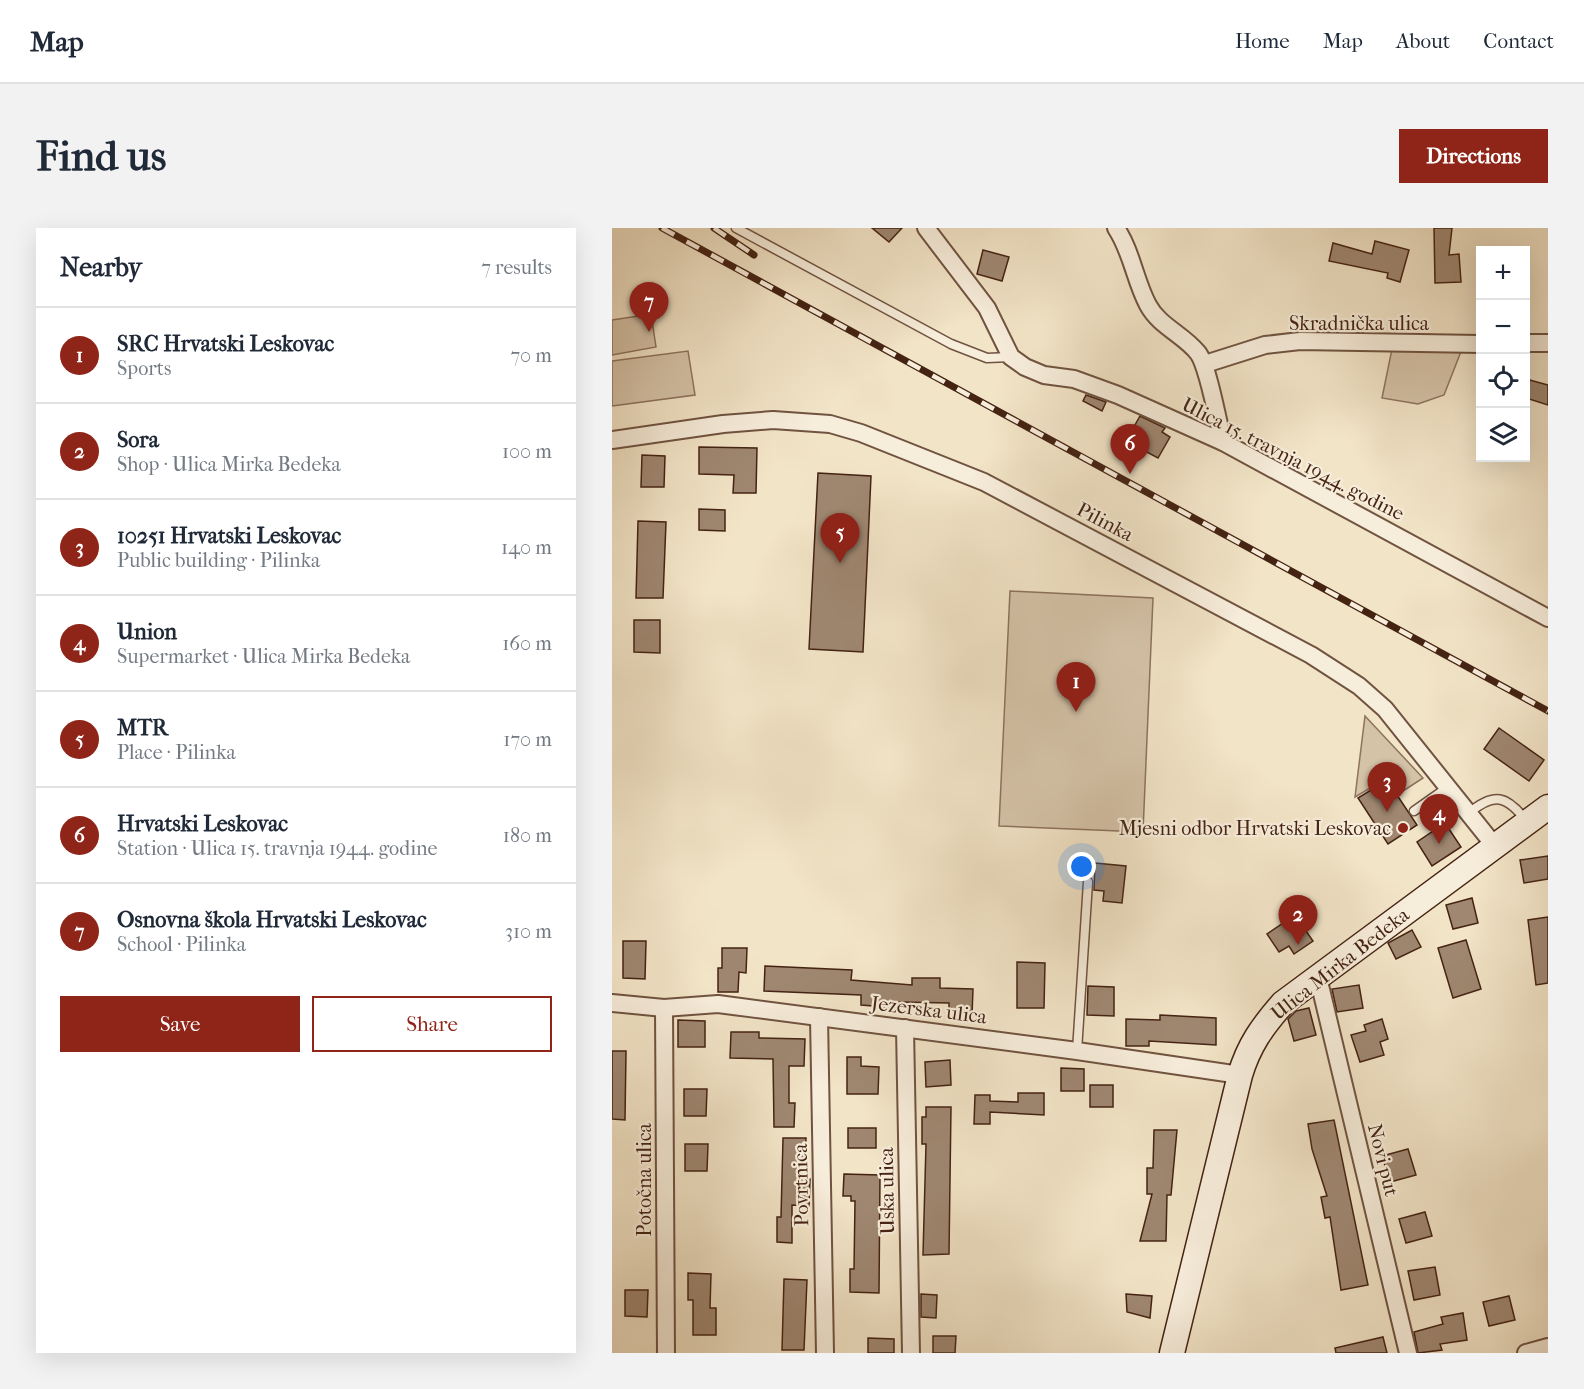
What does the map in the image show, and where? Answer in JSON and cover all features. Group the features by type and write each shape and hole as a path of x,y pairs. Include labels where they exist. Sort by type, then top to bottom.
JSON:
{"main road":[{"name":"Ulica Mirka Bedeka","path":"1172,1353 1240,1076 1248,1049 1260,1029 1283,1003 1548,807"}],"street":[{"path":"926,228 987,308 1011,357"},
{"path":"1116,228 1126,245 1148,305 1163,323 1191,345 1205,364 1223,442"},
{"name":"Skradnička ulica","path":"1205,364 1265,345 1300,341 1476,344"},
{"path":"1530,343 1548,343"},
{"name":"Ulica 15. travnja 1944. godine","path":"1011,357 1025,367 1044,375 1074,379 1118,395 1223,442 1548,618"},
{"name":"Pilinka","path":"612,440 723,424 803,420 830,424 861,433 984,482 1311,655 1359,686 1385,709 1494,845"},
{"name":"Novi put","path":"1318,977 1408,1353"},
{"name":"Jezerska ulica","path":"612,1003 664,1008 718,1004 1077,1051 1240,1076"},
{"name":"Potočna ulica","path":"664,1008 666,1353"},
{"name":"Povrtnica","path":"819,1017 825,1353"},
{"name":"Uska ulica","path":"905,1028 911,1353"},
{"path":"1526,1353 1548,1347"}],"lane":[{"path":"736,228 951,344 987,358 1011,357"},
{"path":"1414,811 1448,787"},
{"path":"1469,813 1482,802 1496,799 1510,803 1527,822"},
{"path":"1077,1051 1088,882"}],"shaded area":[{"path":"651,314 656,347 612,355 612,320"},
{"path":"1392,349 1462,349 1444,395 1418,404 1382,398"},
{"path":"688,351 695,395 612,406 612,361"},
{"path":"1010,591 1153,598 1143,832 999,826"},
{"path":"1365,716 1423,778 1400,793 1387,778 1355,797"}],"building":[{"path":"872,228 902,228 889,242"},
{"path":"1434,228 1452,228 1449,255 1459,254 1461,282 1435,283"},
{"path":"1375,241 1409,250 1400,282 1387,278 1388,273 1329,261 1333,243 1372,254"},
{"path":"983,250 1009,257 1002,281 977,274"},
{"path":"1530,380 1548,385 1548,405 1530,399"},
{"path":"1086,395 1106,402 1102,411 1083,401"},
{"path":"1140,416 1165,428 1162,432 1170,437 1158,458 1126,441"},
{"path":"699,447 757,448 756,493 733,493 734,475 699,474"},
{"path":"642,455 665,456 664,487 641,487"},
{"path":"818,473 871,476 863,652 809,649"},
{"path":"699,509 725,510 725,531 699,530"},
{"path":"638,521 666,522 663,598 636,598"},
{"path":"634,620 660,620 660,653 634,652"},
{"path":"1499,728 1544,760 1529,781 1484,749"},
{"path":"1387,780 1417,825 1388,844 1358,798"},
{"path":"1445,823 1461,847 1432,866 1417,842"},
{"path":"1548,856 1548,879 1524,883 1520,860"},
{"path":"1095,863 1126,866 1122,903 1103,901 1104,891 1094,890"},
{"path":"1472,898 1478,923 1453,929 1446,905"},
{"path":"1295,915 1313,941 1294,954 1289,946 1279,952 1267,934"},
{"path":"1548,917 1548,983 1536,985 1528,920"},
{"path":"1412,930 1421,947 1396,959 1388,943"},
{"path":"1466,940 1481,989 1453,998 1438,948"},
{"path":"623,941 646,941 645,979 623,978"},
{"path":"722,948 747,948 746,973 739,972 738,992 718,992 718,968 722,968"},
{"path":"1017,962 1045,963 1044,1008 1017,1008"},
{"path":"765,966 852,970 851,980 912,985 912,978 940,978 940,988 973,989 972,1015 949,1015 949,1003 899,1002 898,1008 861,1005 861,995 764,991"},
{"path":"1359,985 1363,1008 1337,1012 1332,989"},
{"path":"1088,986 1114,987 1114,1016 1087,1015"},
{"path":"1309,1008 1316,1035 1294,1041 1288,1019 1296,1011"},
{"path":"1160,1015 1216,1018 1216,1045 1149,1041 1149,1046 1126,1046 1126,1019 1160,1020"},
{"path":"1382,1019 1388,1039 1380,1042 1384,1055 1360,1062 1351,1035 1366,1031 1364,1025"},
{"path":"678,1020 705,1021 705,1047 678,1047"},
{"path":"731,1032 759,1032 759,1038 805,1039 804,1066 789,1066 789,1103 795,1103 794,1127 774,1127 773,1059 730,1058"},
{"path":"612,1051 626,1051 625,1120 612,1119"},
{"path":"847,1057 861,1057 861,1066 879,1067 878,1094 847,1094"},
{"path":"950,1060 951,1085 926,1087 925,1062"},
{"path":"1061,1068 1084,1069 1084,1091 1061,1091"},
{"path":"1090,1085 1113,1085 1113,1107 1090,1107"},
{"path":"684,1089 707,1089 706,1116 684,1116"},
{"path":"1018,1093 1044,1093 1044,1115 990,1112 990,1124 974,1124 975,1095 990,1095 990,1101 1018,1102"},
{"path":"926,1107 951,1107 949,1254 923,1255 926,1144 922,1144 922,1117 926,1117"},
{"path":"1334,1120 1368,1285 1341,1290 1330,1217 1325,1218 1321,1197 1327,1196 1312,1149 1308,1124"},
{"path":"848,1128 876,1128 876,1148 848,1148"},
{"path":"1154,1130 1177,1130 1171,1195 1167,1195 1166,1241 1140,1241 1152,1194 1147,1194 1147,1168 1153,1168"},
{"path":"783,1138 806,1138 805,1179 810,1179 809,1206 792,1205 792,1243 777,1242 777,1217 781,1217"},
{"path":"685,1144 708,1144 707,1171 685,1171"},
{"path":"1408,1149 1416,1175 1390,1182 1382,1156"},
{"path":"844,1174 880,1175 879,1293 850,1292 850,1269 854,1269 855,1201 851,1201 851,1196 843,1196"},
{"path":"1425,1212 1432,1236 1406,1243 1399,1219"},
{"path":"1435,1267 1440,1295 1414,1300 1408,1271"},
{"path":"688,1273 711,1274 710,1308 716,1308 716,1335 693,1335 693,1300 688,1300"},
{"path":"784,1279 807,1280 804,1350 782,1350"},
{"path":"625,1290 648,1290 647,1317 625,1316"},
{"path":"921,1294 937,1295 936,1318 921,1317"},
{"path":"1126,1294 1152,1296 1150,1318 1127,1312"},
{"path":"1509,1296 1515,1320 1489,1326 1483,1302"},
{"path":"1463,1313 1467,1340 1440,1344 1442,1350 1418,1353 1414,1332 1443,1324 1441,1317"},
{"path":"933,1336 956,1336 955,1353 933,1353"},
{"path":"1383,1337 1387,1353 1336,1353 1335,1348"},
{"path":"868,1338 894,1339 894,1353 868,1353"}],"railway":[{"path":"662,228 1548,711"},
{"path":"714,228 754,255"}],"place":[{"name":"Osnovna škola Hrvatski Leskovac","path":"649,332"},
{"name":"Hrvatski Leskovac","path":"1130,474"},
{"name":"MTR","path":"840,563"},
{"name":"SRC Hrvatski Leskovac","path":"1076,712"},
{"name":"10251 Hrvatski Leskovac","path":"1387,812"},
{"name":"Mjesni odbor Hrvatski Leskovac","path":"1403,828"},
{"name":"Union","path":"1439,844"},
{"name":"Sora","path":"1298,945"}]}
